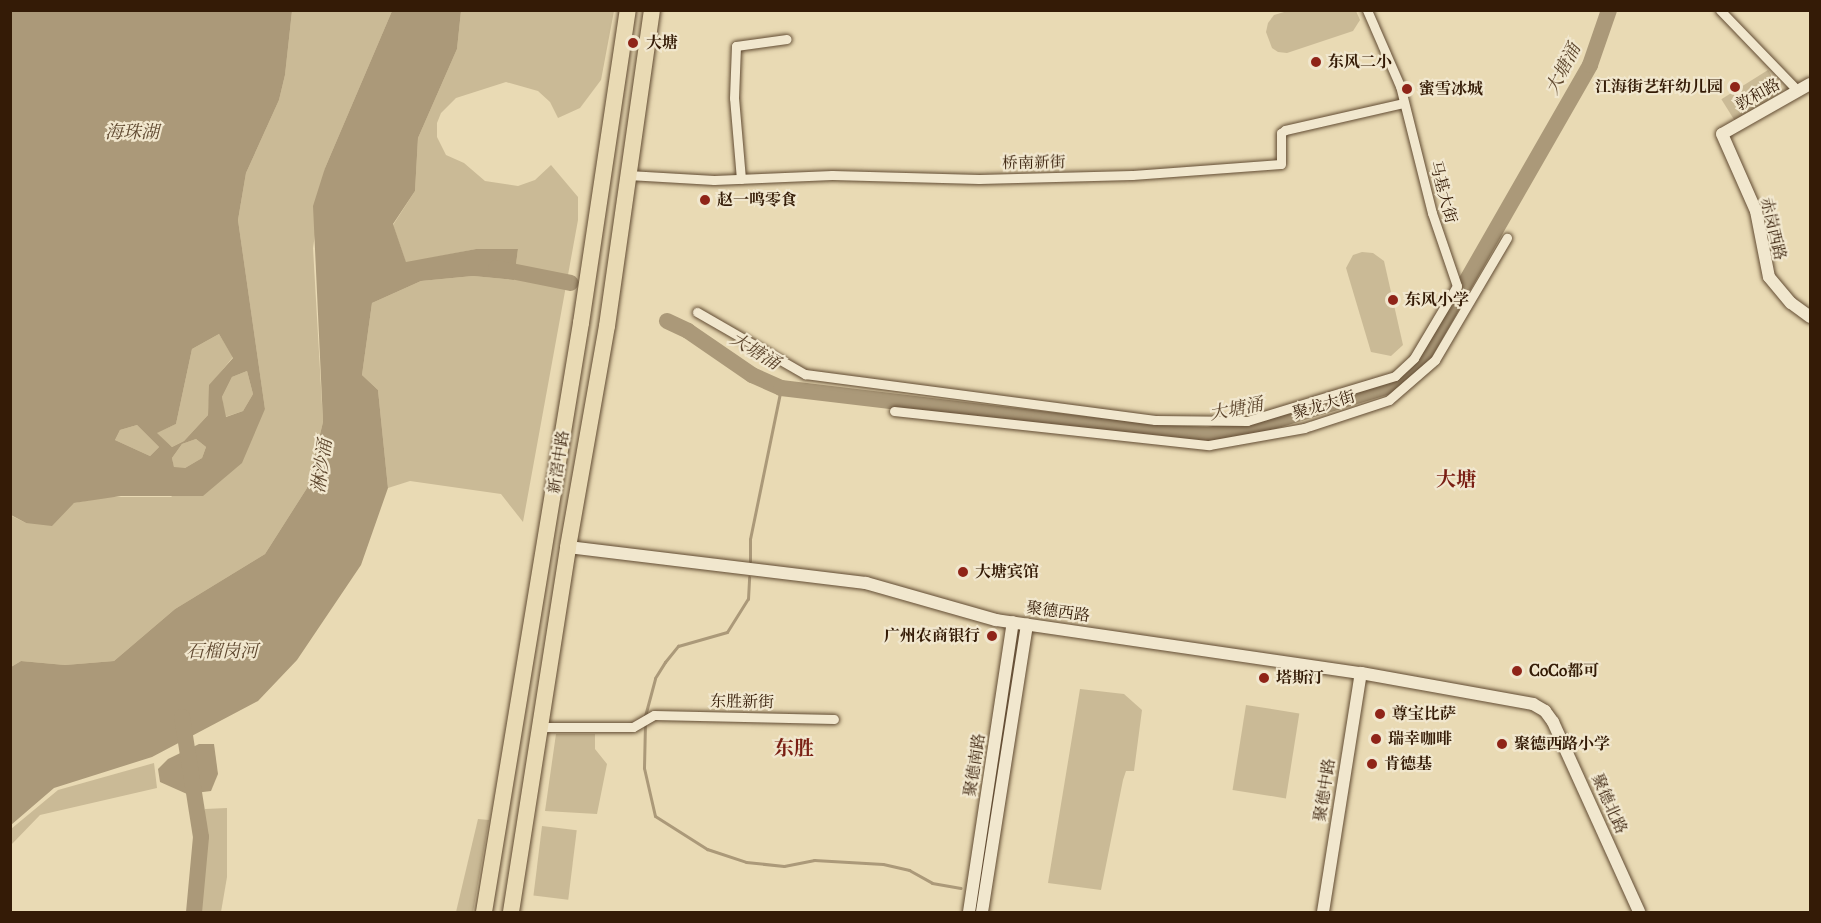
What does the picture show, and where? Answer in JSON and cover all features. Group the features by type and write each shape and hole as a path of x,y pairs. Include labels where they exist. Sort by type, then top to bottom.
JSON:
{"highway":[{"name":"新滘中路","path":"483,912 579,334 628,10"},
{"name":"新滘中路","path":"511,912 538,727 607,326 652,10"}],"street":[{"name":"马基大街","path":"697,312 805,374 1155,420 1247,421 1395,376 1414,358 1456,286 1400,86 1367,10"},
{"path":"1720,10 1798,91"},
{"path":"741,179 734,98 736,46 787,39"},
{"name":"敦和路","path":"1722,134 1810,84"},
{"name":"桥南新街","path":"628,175 741,179 832,175 979,179 1112,176 1281,164 1281,133 1285,130 1404,103"},
{"name":"赤岗西路","path":"1722,134 1756,211 1769,277 1791,303 1810,317"},
{"name":"聚龙大街","path":"894,411 1209,445 1304,428 1389,400 1435,360 1507,238"},
{"name":"聚德西路","path":"568,547 866,583 905,591 966,614 1361,673 1533,704 1545,711"},
{"name":"聚德南路","path":"969,912 1013,622"},
{"name":"聚德南路","path":"982,912 1027,624"},
{"name":"聚德中路","path":"1323,912 1361,673"},
{"name":"聚德北路","path":"1545,711 1639,912"},
{"name":"东胜新街","path":"538,727 633,727 650,717 834,719"}],"shaded area":[{"path":"1291,10 1356,11 1360,20 1353,31 1287,53 1278,52 1272,48 1266,32 1268,23 1274,15"},
{"path":"292,11 392,11 325,168 313,248 323,422 307,488 265,554 175,609 114,661 65,665 21,661 11,667 10,515 26,523 74,503 106,497 171,497 265,409 238,220 246,173 279,100 285,75"},
{"path":"461,11 614,11 601,80 580,108 558,118 550,102 538,91 506,82 456,98 441,113 437,123 437,137 446,155 464,163 485,181 518,186 535,180 551,165 578,197 578,220 523,522 501,494 410,481 388,488 378,390 362,375 372,303 421,281 473,276 514,280 518,249 476,249 406,263 393,225 415,191 418,138 457,49"},
{"path":"1768,70 1782,92 1735,121 1721,99"},
{"path":"1362,252 1373,253 1384,261 1403,345 1391,356 1371,352 1346,268 1353,255"},
{"path":"219,334 233,357 210,385 208,415 184,441 172,447 156,433 176,424 192,349"},
{"path":"247,371 253,394 243,411 225,417 222,397 232,377"},
{"path":"137,425 159,447 150,456 115,440 120,430"},
{"path":"196,439 206,447 202,458 185,468 174,468 172,458 182,444"},
{"path":"1080,689 1124,694 1142,710 1134,771 1126,771 1123,780 1101,890 1048,883"},
{"path":"1246,705 1299,713 1286,798 1233,790"},
{"path":"556,734 595,734 595,749 607,764 597,814 545,811"},
{"path":"154,763 157,788 40,815 11,845 11,829 58,790"},
{"path":"227,808 227,877 221,912 199,912 205,809"},
{"path":"478,819 489,820 473,912 456,912"},
{"path":"542,826 577,830 568,900 533,895"}],"water":[{"name":"海珠湖","path":"10,11 292,11 285,75 279,100 246,173 238,220 265,409 242,463 203,496 121,496 74,503 52,526 26,523 11,515","holes":["219,334 233,358 209,385 208,415 184,441 172,447 157,433 176,424 192,349","247,371 253,394 243,411 226,417 222,397 232,377","137,425 159,447 150,456 115,440 120,430","196,439 206,447 202,458 185,468 174,467 172,458 182,444"]},
{"name":"石榴岗河","path":"392,11 461,11 457,49 418,138 415,191 393,224 406,262 476,249 518,249 514,280 473,276 421,281 372,303 362,375 378,390 388,488 361,565 297,660 258,701 152,757 54,788 11,825 11,667 21,661 65,665 114,661 175,609 265,554 307,488 323,422 313,206 325,168"},
{"path":"199,744 214,744 218,774 211,791 187,794 160,782 158,769 168,759"}],"waterway":[{"name":"大塘涌","path":"667,321 688,331 752,375 781,388 1150,432 1208,435 1251,428 1402,382 1424,355 1590,65 1609,10"},
{"name":"大塘涌","path":"496,268 571,283"},
{"path":"750,561 750,539 781,388"},
{"path":"645,716 655,678 665,662 678,646 727,632 748,599 749,577"},
{"path":"182,717 201,837 194,912"},
{"path":"645,723 644,768 655,816 707,849 746,862 784,866 814,860 883,864 909,870 932,883 961,888"}],"place":[{"name":"大塘","path":"633,43"},
{"name":"东风二小","path":"1316,62"},
{"name":"江海街艺轩幼儿园","path":"1735,87"},
{"name":"蜜雪冰城","path":"1407,89"},
{"name":"赵一鸣零食","path":"705,200"},
{"name":"东风小学","path":"1393,300"},
{"name":"大塘宾馆","path":"963,572"},
{"name":"广州农商银行","path":"992,636"},
{"name":"CoCo都可","path":"1517,671"},
{"name":"塔斯汀","path":"1264,678"},
{"name":"尊宝比萨","path":"1380,714"},
{"name":"瑞幸咖啡","path":"1376,739"},
{"name":"聚德西路小学","path":"1502,744"},
{"name":"肯德基","path":"1372,764"}],"district":[{"name":"大塘","path":"1456,479"},
{"name":"东胜","path":"794,748"}],"water label":[{"name":"淋沙涌","path":"322,466"}]}
